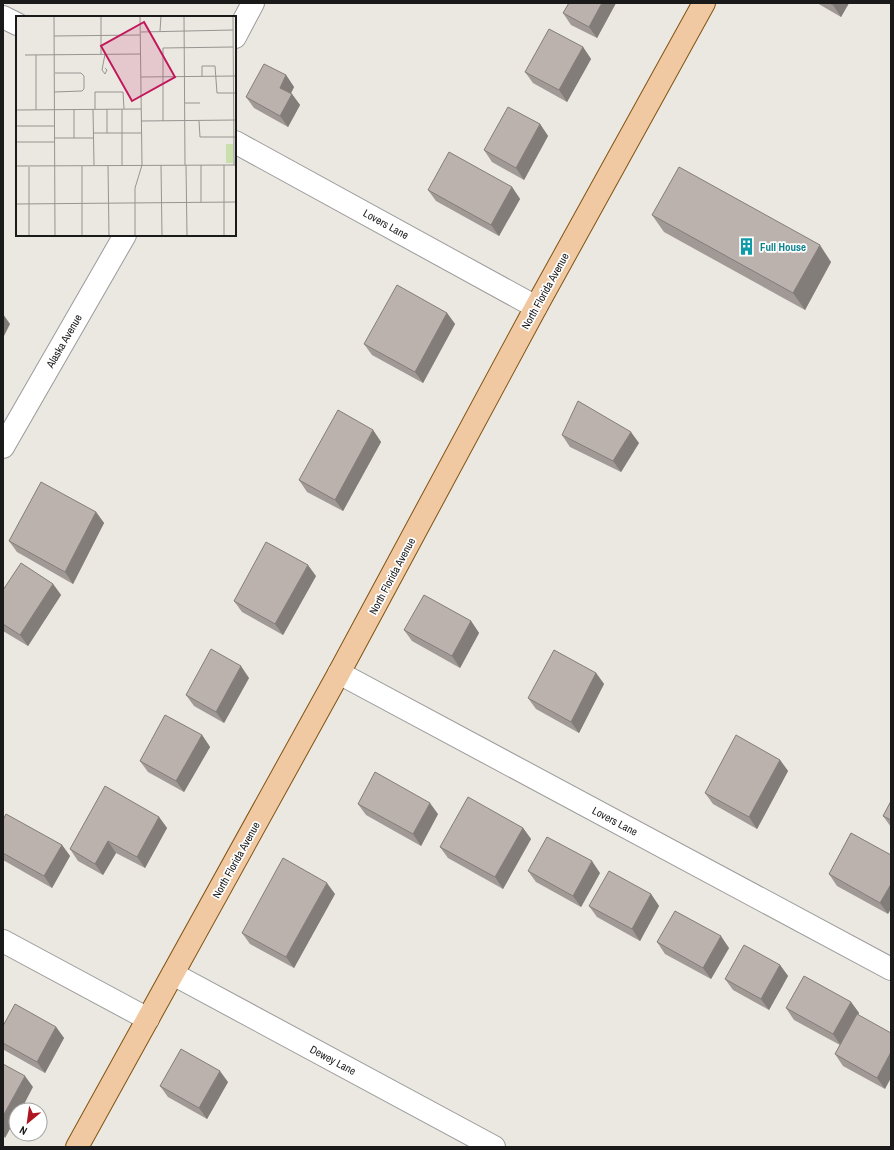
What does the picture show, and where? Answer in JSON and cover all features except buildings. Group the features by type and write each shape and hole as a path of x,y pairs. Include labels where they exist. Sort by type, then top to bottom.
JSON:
{"main road":[{"name":"North Florida Avenue","path":"77,1147 339,673 536,307 704,3"}],"street":[{"path":"236,35 253,3"},
{"path":"3,17 16,24"},
{"name":"Lovers Lane","path":"236,143 536,307"},
{"name":"Alaska Avenue","path":"3,447 124,236"},
{"name":"Lovers Lane","path":"339,673 891,969"},
{"path":"3,941 148,1019"},
{"name":"Dewey Lane","path":"173,974 494,1147"}],"place":[{"name":"Full House","path":"747,247"}]}
